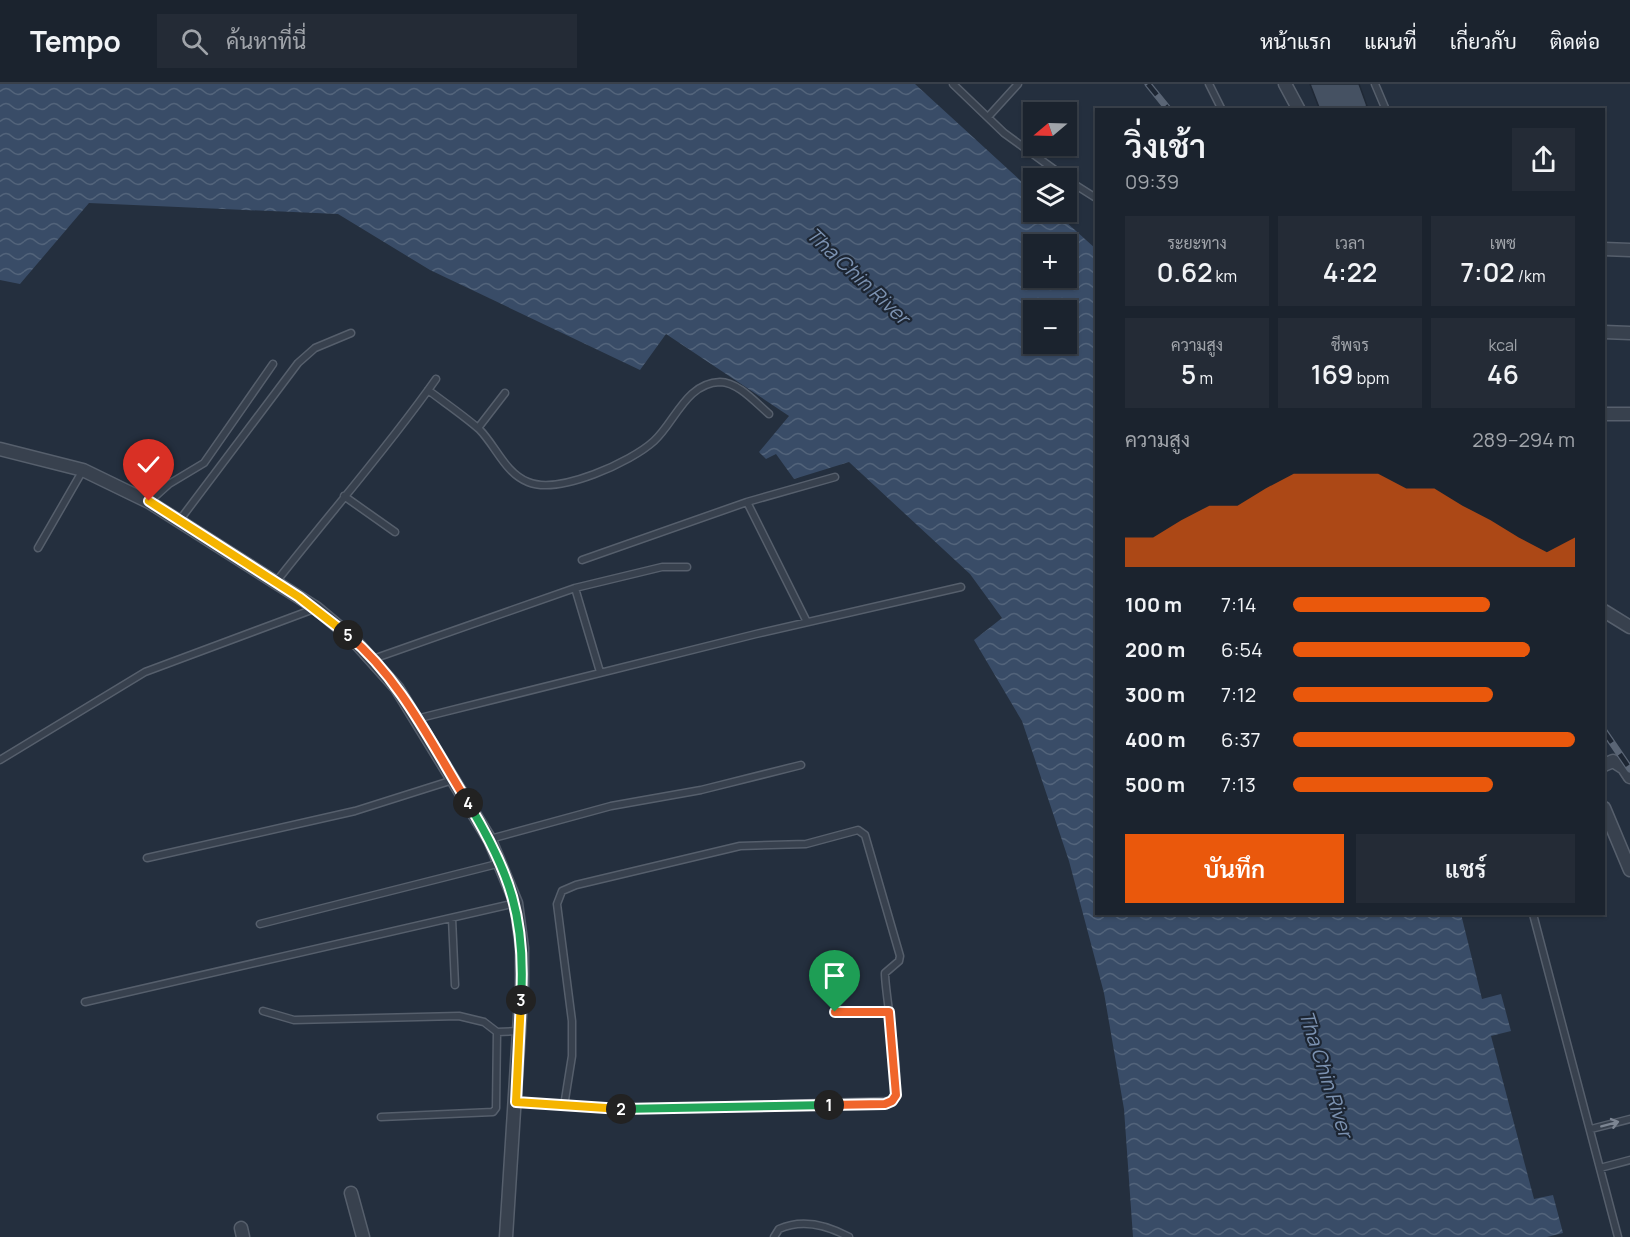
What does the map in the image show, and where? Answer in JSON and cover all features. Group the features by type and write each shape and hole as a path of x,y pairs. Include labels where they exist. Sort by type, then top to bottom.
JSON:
{"street":[{"path":"1285,84 1298,108"},
{"path":"1605,249 1630,250"},
{"path":"1605,333 1630,333"},
{"path":"1605,414 1630,414"},
{"path":"1,451 83,470 149,501 316,608 373,659 397,688 490,840 516,903 522,948 516,1102 506,1237"},
{"path":"1605,612 1630,627"},
{"path":"1605,765 1613,761 1624,768 1630,777"},
{"path":"1605,810 1630,870"},
{"path":"351,1193 363,1237"}],"lane":[{"path":"953,84 1004,133 1051,168"},
{"path":"988,117 1018,84"},
{"path":"1209,84 1221,108"},
{"path":"1375,84 1385,108"},
{"path":"1077,186 1095,197"},
{"path":"179,522 298,363 315,348 351,333"},
{"path":"149,501 169,484 204,463 273,364"},
{"path":"276,582 397,434 436,379"},
{"path":"428,390 478,428 519,477 538,486 568,484 643,450 656,440 692,395 711,384 722,382 734,386 769,414"},
{"path":"478,428 506,393"},
{"path":"38,548 83,470"},
{"path":"582,560 747,502 835,477"},
{"path":"344,496 395,532"},
{"path":"747,502 807,622"},
{"path":"373,659 575,588 662,567 687,567"},
{"path":"416,719 600,672 961,587"},
{"path":"575,588 600,672"},
{"path":"0,760 145,672 316,608"},
{"path":"490,840 601,809 701,790 801,765"},
{"path":"147,858 355,812 454,780"},
{"path":"516,1102 564,1106 608,1109 885,1104 892,1101 896,1095 885,973 899,961 899,948 865,835 858,830 806,844 740,846 576,885 562,891 557,904 572,1021 572,1056 564,1106"},
{"path":"260,924 501,863"},
{"path":"85,1002 516,903"},
{"path":"1533,915 1618,1237"},
{"path":"452,918 455,986"},
{"path":"263,1011 294,1020 459,1016 484,1022 497,1032 519,1031"},
{"path":"835,1012 889,1012"},
{"path":"381,1117 493,1112 496,1108 497,1032"},
{"path":"1591,1129 1630,1119"},
{"path":"1600,1168 1630,1160"},
{"path":"774,1237 779,1229 795,1224 818,1224 849,1237"}],"water":[{"name":"Tha Chin River","path":"0,84 915,84 1023,183 1023,222 1066,222 1095,248 1095,915 1461,915 1482,999 1501,994 1511,1031 1491,1036 1534,1199 1553,1195 1563,1233 1547,1237 1133,1237 1124,1109 1104,993 1069,861 1022,721 974,640 1002,618 970,574 849,462 794,479 776,454 766,459 759,452 789,416 666,334 640,370 430,270 338,214 89,203 20,284 0,280"}],"building":[{"path":"1310,84 1359,84 1367,106 1362,108 1319,108"}],"railway":[{"path":"1148,84 1167,108"},
{"path":"1605,732 1630,769"}],"route":[{"path":"149,501 316,608 353,639 378,664 397,688 454,780 501,863 516,903 519,918 522,984 516,1102 608,1109 885,1104 892,1101 896,1095 895,1060 889,1012 835,1012"}]}
